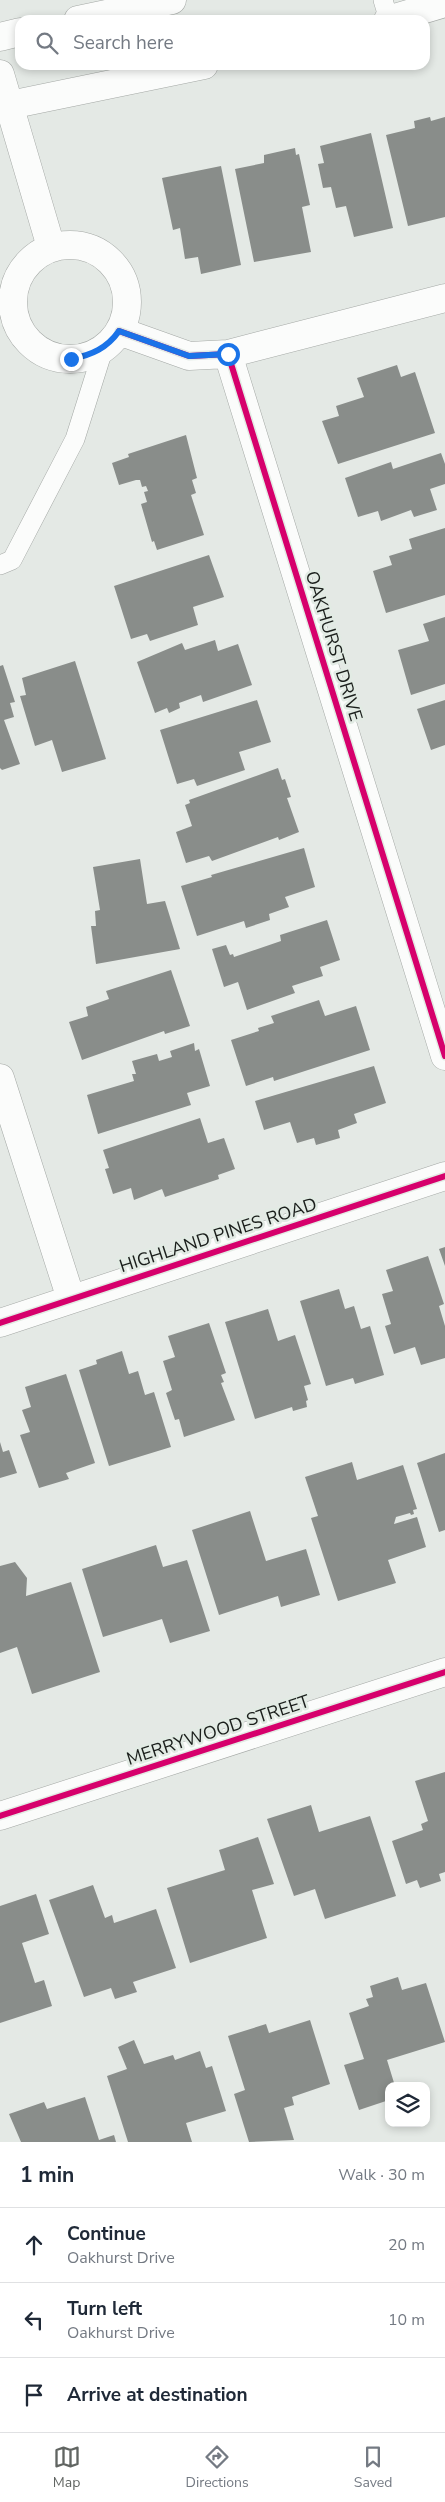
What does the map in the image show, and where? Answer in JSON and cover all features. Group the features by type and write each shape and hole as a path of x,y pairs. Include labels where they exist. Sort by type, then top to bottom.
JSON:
{"street":[{"path":"102,15 172,0"},
{"path":"405,15 445,3"},
{"path":"0,37 15,33"},
{"path":"5,107 180,70"},
{"path":"0,74 5,107 51,247"},
{"path":"67,244 85,246 101,253 114,265 123,280 127,297 125,315 112,339 89,356 71,359 54,357 37,349 24,336 16,320 13,303 15,285 23,269 35,256 51,247 67,244"},
{"path":"112,339 189,356 228,354 445,298"},
{"name":"OAKHURST DRIVE","path":"228,354 445,1056"},
{"path":"0,1078 71,1300"},
{"name":"HIGHLAND PINES ROAD","path":"0,1323 445,1176"},
{"name":"MERRYWOOD STREET","path":"0,1816 445,1672"}],"lane":[{"path":"383,0 387,15"},
{"path":"0,565 12,560 75,439 112,339"}],"building":[{"path":"430,117 431,121 445,117 445,217 408,226 386,135 415,128 414,121"},
{"path":"371,133 393,228 354,237 346,206 336,208 331,187 323,188 318,164 324,163 320,146"},
{"path":"295,148 296,155 299,154 310,205 302,207 311,252 254,262 235,169 264,163 264,155"},
{"path":"221,166 241,265 201,274 198,257 185,259 180,228 173,230 162,178"},
{"path":"397,365 401,377 415,372 435,433 338,464 322,421 339,416 336,406 364,397 357,378"},
{"path":"186,435 197,478 192,480 196,493 191,495 204,535 157,550 154,541 152,542 141,504 147,502 144,492 148,491 146,486 142,487 140,480 119,485 112,463 129,457 128,454"},
{"path":"441,453 445,464 445,484 430,489 437,510 414,517 411,510 381,521 378,511 358,517 345,478 391,462 393,469"},
{"path":"445,528 445,595 386,613 373,571 392,565 389,556 412,549 409,539"},
{"path":"209,555 224,597 193,607 198,625 150,641 147,634 131,639 114,586"},
{"path":"445,617 445,684 411,695 398,650 429,641 423,624"},
{"path":"215,640 218,651 238,644 252,685 203,702 201,695 179,703 180,708 169,713 167,708 155,713 137,662 182,643 185,650"},
{"path":"75,661 106,759 62,772 52,740 35,746 20,696 26,695 22,678"},
{"path":"3,665 15,702 10,703 14,717 4,720 20,764 2,770 0,768 0,666"},
{"path":"257,700 271,742 239,752 245,770 197,786 194,779 177,784 160,730"},
{"path":"445,700 445,745 431,750 417,709"},
{"path":"278,768 282,780 285,779 291,797 287,798 299,832 279,840 278,837 212,861 209,856 186,863 176,832 192,826 185,805 190,803 189,800"},
{"path":"304,848 315,887 285,897 289,907 269,914 270,920 246,928 244,921 197,936 181,886 212,877 211,875"},
{"path":"140,859 147,904 165,901 180,949 96,964 91,926 96,926 95,911 100,910 93,867"},
{"path":"327,920 340,960 320,967 323,976 292,986 295,993 247,1010 238,982 224,987 212,949 226,945 230,955 233,954 234,957 281,941 280,935"},
{"path":"171,970 190,1026 165,1034 164,1031 82,1060 69,1022 88,1016 86,1007 109,999 106,991"},
{"path":"319,1000 325,1016 356,1006 370,1050 274,1081 273,1077 246,1086 231,1040 259,1031 258,1028 274,1023 271,1016"},
{"path":"194,1043 195,1051 199,1049 210,1086 187,1093 191,1105 98,1134 87,1095 134,1081 132,1074 136,1074 132,1061 157,1054 159,1061 172,1057 170,1051"},
{"path":"374,1066 386,1103 354,1114 357,1123 338,1130 340,1138 316,1145 314,1138 297,1143 290,1122 264,1130 255,1101"},
{"path":"200,1118 208,1143 224,1138 235,1169 218,1175 219,1179 165,1197 162,1189 134,1200 131,1188 113,1194 105,1169 109,1168 103,1150"},
{"path":"445,1247 445,1266 439,1249"},
{"path":"428,1256 444,1304 439,1306 445,1326 445,1358 421,1365 415,1347 394,1354 385,1326 391,1324 382,1294 393,1291 386,1270"},
{"path":"339,1289 345,1309 354,1306 361,1329 370,1326 384,1375 355,1384 353,1378 326,1386 300,1301"},
{"path":"268,1309 278,1341 295,1335 311,1384 304,1386 308,1400 306,1401 307,1407 293,1411 292,1407 255,1419 225,1322"},
{"path":"209,1323 226,1373 221,1375 224,1382 221,1383 235,1420 184,1437 179,1419 175,1420 166,1393 172,1390 163,1361 175,1357 168,1336"},
{"path":"122,1351 129,1374 138,1371 145,1395 154,1392 171,1447 109,1466 79,1370 97,1364 96,1360"},
{"path":"66,1374 95,1463 66,1473 69,1479 39,1488 20,1435 30,1432 22,1410 31,1407 25,1387"},
{"path":"0,1442 3,1452 9,1450 17,1473 0,1478"},
{"path":"445,1453 445,1530 439,1532 417,1463"},
{"path":"352,1462 357,1480 403,1465 417,1509 413,1510 414,1514 411,1515 410,1513 396,1517 394,1524 417,1517 426,1547 388,1560 396,1583 338,1601 311,1518 318,1516 305,1477"},
{"path":"250,1511 266,1561 306,1549 320,1595 281,1607 278,1596 219,1615 192,1530"},
{"path":"156,1545 163,1567 187,1560 210,1631 170,1643 162,1619 103,1637 82,1569"},
{"path":"15,1562 27,1578 26,1596 71,1582 100,1672 32,1694 17,1647 0,1653 0,1566"},
{"path":"445,1772 445,1872 439,1874 441,1881 420,1888 417,1880 406,1884 392,1841 423,1830 421,1824 428,1821 415,1781"},
{"path":"311,1805 319,1832 370,1816 396,1896 325,1919 315,1889 294,1896 267,1819"},
{"path":"258,1837 274,1884 252,1890 267,1938 190,1963 167,1888 225,1870 219,1850"},
{"path":"93,1885 105,1918 112,1915 114,1923 156,1909 176,1968 133,1982 137,1992 115,1999 111,1988 84,1997 49,1900"},
{"path":"36,1894 49,1934 22,1943 35,1983 44,1980 52,2006 0,2023 0,1906"},
{"path":"398,1977 402,1990 426,1983 445,2042 387,2060 394,2082 385,2082 385,2101 359,2110 344,2065 364,2059 349,2013 369,2006 366,1999 373,1997 370,1986"},
{"path":"310,2020 330,2084 292,2097 294,2105 284,2108 294,2140 249,2142 234,2094 245,2090 228,2036 266,2024 269,2033"},
{"path":"134,2040 144,2064 173,2055 175,2060 200,2051 206,2068 212,2066 226,2111 186,2123 192,2142 128,2142 107,2076 127,2069 118,2047"},
{"path":"85,2097 99,2140 114,2135 116,2142 21,2142 9,2114 44,2102 47,2109"}],"cycle path":[{"path":"119,331 189,356 228,354 445,1056"},
{"path":"0,1323 445,1176"},
{"path":"0,1816 445,1672"}],"route":[{"path":"71,359 89,356 104,347 119,331 189,356 228,354"}]}
